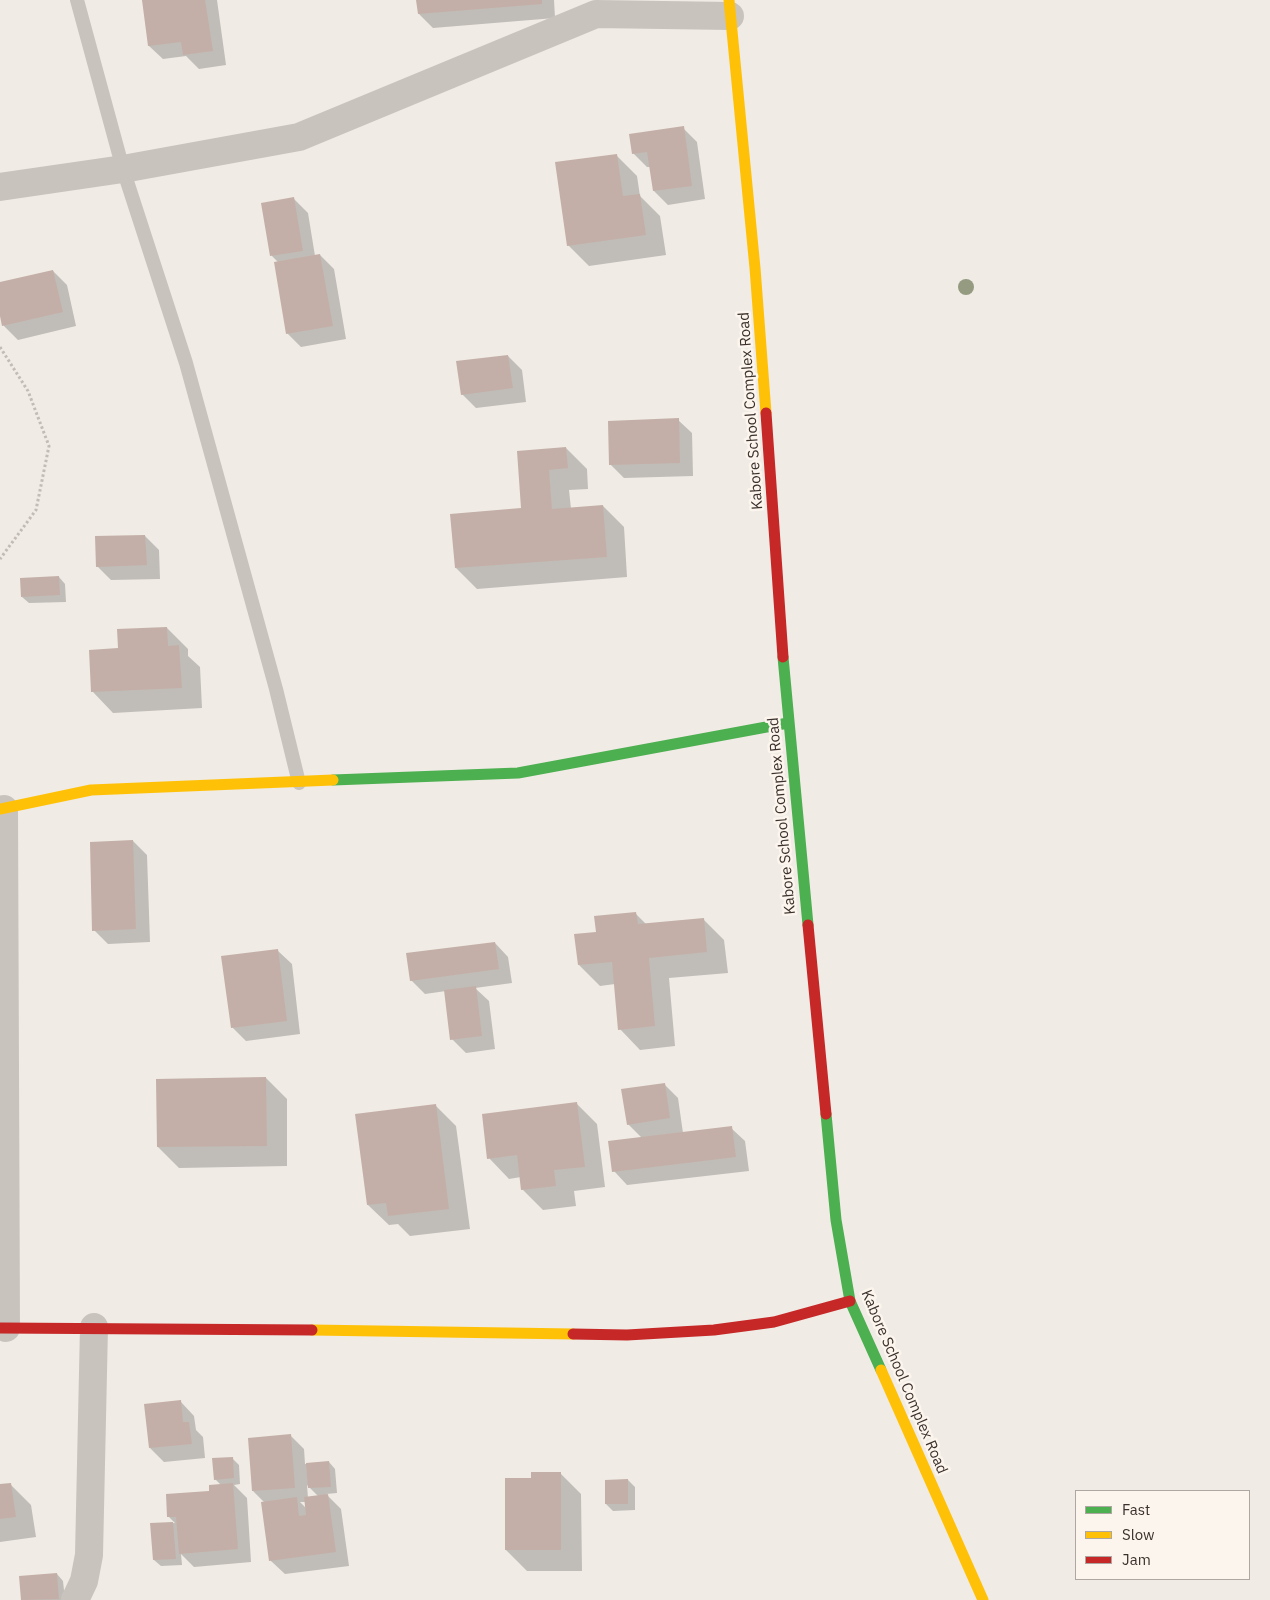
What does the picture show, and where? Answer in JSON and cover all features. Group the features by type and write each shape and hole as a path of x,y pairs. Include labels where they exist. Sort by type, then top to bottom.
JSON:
{"street":[{"path":"0,187 123,170 299,137 596,14 729,8"},
{"name":"Kabore School Complex Road","path":"729,8 755,268 788,723 836,1220 850,1301 983,1600"},
{"path":"788,723 518,773 92,790 2,809 3,1328 94,1327 627,1334 714,1330 774,1322 850,1301"},
{"path":"75,1600 84,1581 90,1555 94,1327"}],"lane":[{"path":"77,0 123,170 186,363 276,689 299,783"}],"path":[{"path":"0,347 28,392 49,446 36,510 0,559"}],"building":[{"path":"142,0 205,0 213,51 183,55 181,42 148,46"},
{"path":"416,0 542,0 542,4 418,14"},
{"path":"684,126 692,186 653,191 647,152 632,154 629,134"},
{"path":"617,154 623,196 640,194 646,235 567,246 555,162"},
{"path":"294,197 303,251 270,256 261,203"},
{"path":"320,254 333,326 286,334 274,262"},
{"path":"53,270 63,312 2,326 0,316 0,282"},
{"path":"508,355 513,388 461,395 456,361"},
{"path":"679,418 680,463 609,465 608,421"},
{"path":"566,447 568,468 549,470 552,509 603,505 607,557 455,568 450,514 521,508 517,451"},
{"path":"145,535 147,565 96,567 95,536"},
{"path":"59,576 60,595 21,597 20,578"},
{"path":"167,627 168,646 179,645 182,688 91,692 89,650 118,648 117,629"},
{"path":"133,840 136,929 92,931 90,842"},
{"path":"636,912 638,924 704,918 707,952 649,958 655,1026 618,1030 612,962 578,965 574,934 596,932 594,916"},
{"path":"495,942 499,969 410,981 406,953"},
{"path":"278,949 287,1021 231,1028 221,956"},
{"path":"476,986 482,1036 450,1040 444,990"},
{"path":"266,1077 267,1146 157,1147 156,1079"},
{"path":"665,1083 670,1118 627,1125 621,1089"},
{"path":"577,1102 585,1167 554,1170 556,1186 521,1190 517,1155 487,1159 482,1114"},
{"path":"436,1104 449,1209 388,1216 386,1203 367,1205 355,1114"},
{"path":"732,1126 736,1157 612,1172 608,1141"},
{"path":"181,1400 183,1422 189,1422 192,1444 149,1448 144,1404"},
{"path":"291,1434 295,1488 252,1491 248,1438"},
{"path":"233,1457 234,1478 214,1480 212,1458"},
{"path":"329,1461 331,1487 308,1488 306,1463"},
{"path":"531,1472 561,1472 561,1550 505,1550 505,1478 531,1478"},
{"path":"628,1479 628,1504 605,1504 605,1480"},
{"path":"11,1483 16,1517 0,1519 0,1484"},
{"path":"233,1483 238,1549 179,1554 176,1517 167,1517 166,1494 209,1491 209,1485"},
{"path":"328,1494 336,1552 269,1561 261,1502 297,1497 299,1516 306,1515 304,1497"},
{"path":"173,1522 176,1559 153,1560 150,1523"},
{"path":"57,1573 59,1599 21,1600 19,1576"}],"traffic: fast":[{"path":"783,657 808,925"},
{"path":"333,780 518,773 788,723"},
{"path":"826,1114 836,1220 850,1301 881,1370"}],"traffic: slow":[{"path":"729,0 755,268 766,413"},
{"path":"0,809 91,790 333,780"},
{"path":"312,1330 573,1334"},
{"path":"881,1370 983,1600"}],"traffic: jam":[{"path":"766,413 783,657"},
{"path":"808,925 826,1114"},
{"path":"573,1334 627,1335 714,1330 774,1322 850,1301"},
{"path":"0,1328 312,1330"}]}
